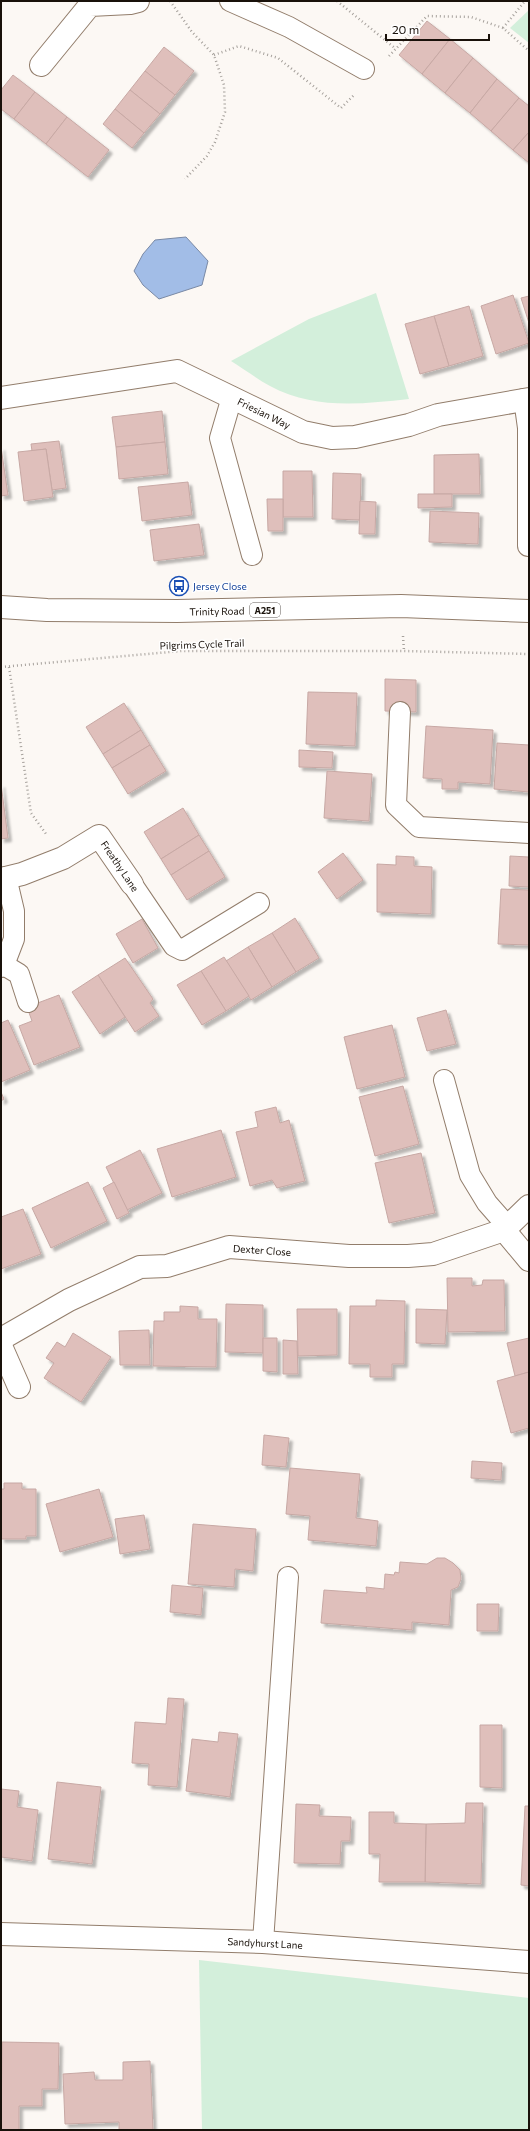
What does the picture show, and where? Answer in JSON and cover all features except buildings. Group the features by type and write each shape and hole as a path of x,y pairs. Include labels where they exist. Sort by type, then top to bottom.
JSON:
{"street":[{"path":"41,65 89,3 130,3 138,1"},
{"name":"Friesian Way","path":"1,398 176,371 303,432 332,438 356,437 378,433 409,425 438,415 526,399"},
{"name":"Trinity Road","path":"1,607 47,610 177,611 401,606 529,611"},
{"name":"Freathy Lane","path":"4,878 22,874 63,858 99,836 132,884"},
{"name":"Dexter Close","path":"1,1339 69,1300 140,1267 167,1266 229,1247 349,1256 408,1256 433,1254 506,1229 529,1206"},
{"path":"506,1229 529,1260"},
{"path":"1,1346 19,1387"},
{"name":"Sandyhurst Lane","path":"1,1934 263,1942 529,1962"}],"lane":[{"path":"230,1 289,27 367,74"},
{"path":"232,397 220,438 252,555"},
{"path":"526,399 528,428 528,546"},
{"path":"400,712 396,805 409,818 419,827 529,833"},
{"path":"4,878 14,911 14,939 2,966 19,974 28,1002"},
{"name":"Freathy Lane","path":"132,884 174,946 182,950 259,903"},
{"path":"444,1080 470,1175 487,1203 506,1229"},
{"path":"263,1942 288,1577"}],"path":[{"path":"170,1 192,32 214,55 224,84 225,112 215,142 207,156 185,179"},
{"path":"336,1 396,49"},
{"path":"503,28 525,1"},
{"path":"214,55 239,46 278,58 341,108 367,74 396,49 426,16 471,17 503,28 529,51"},
{"name":"Pilgrims Cycle Trail","path":"1,667 181,651 404,651 529,654"},
{"path":"9,667 31,813 63,858"}],"green space":[{"path":"529,10 529,43 510,28"},
{"path":"376,293 409,399 338,403 304,399 287,394 270,386 231,361 309,319"},
{"path":"199,1960 529,1998 529,2130 202,2130"}],"water":[{"path":"186,237 208,261 202,285 159,299 143,285 134,271 143,254 155,240"}],"place":[{"name":"Jersey Close","path":"179,586"}]}
